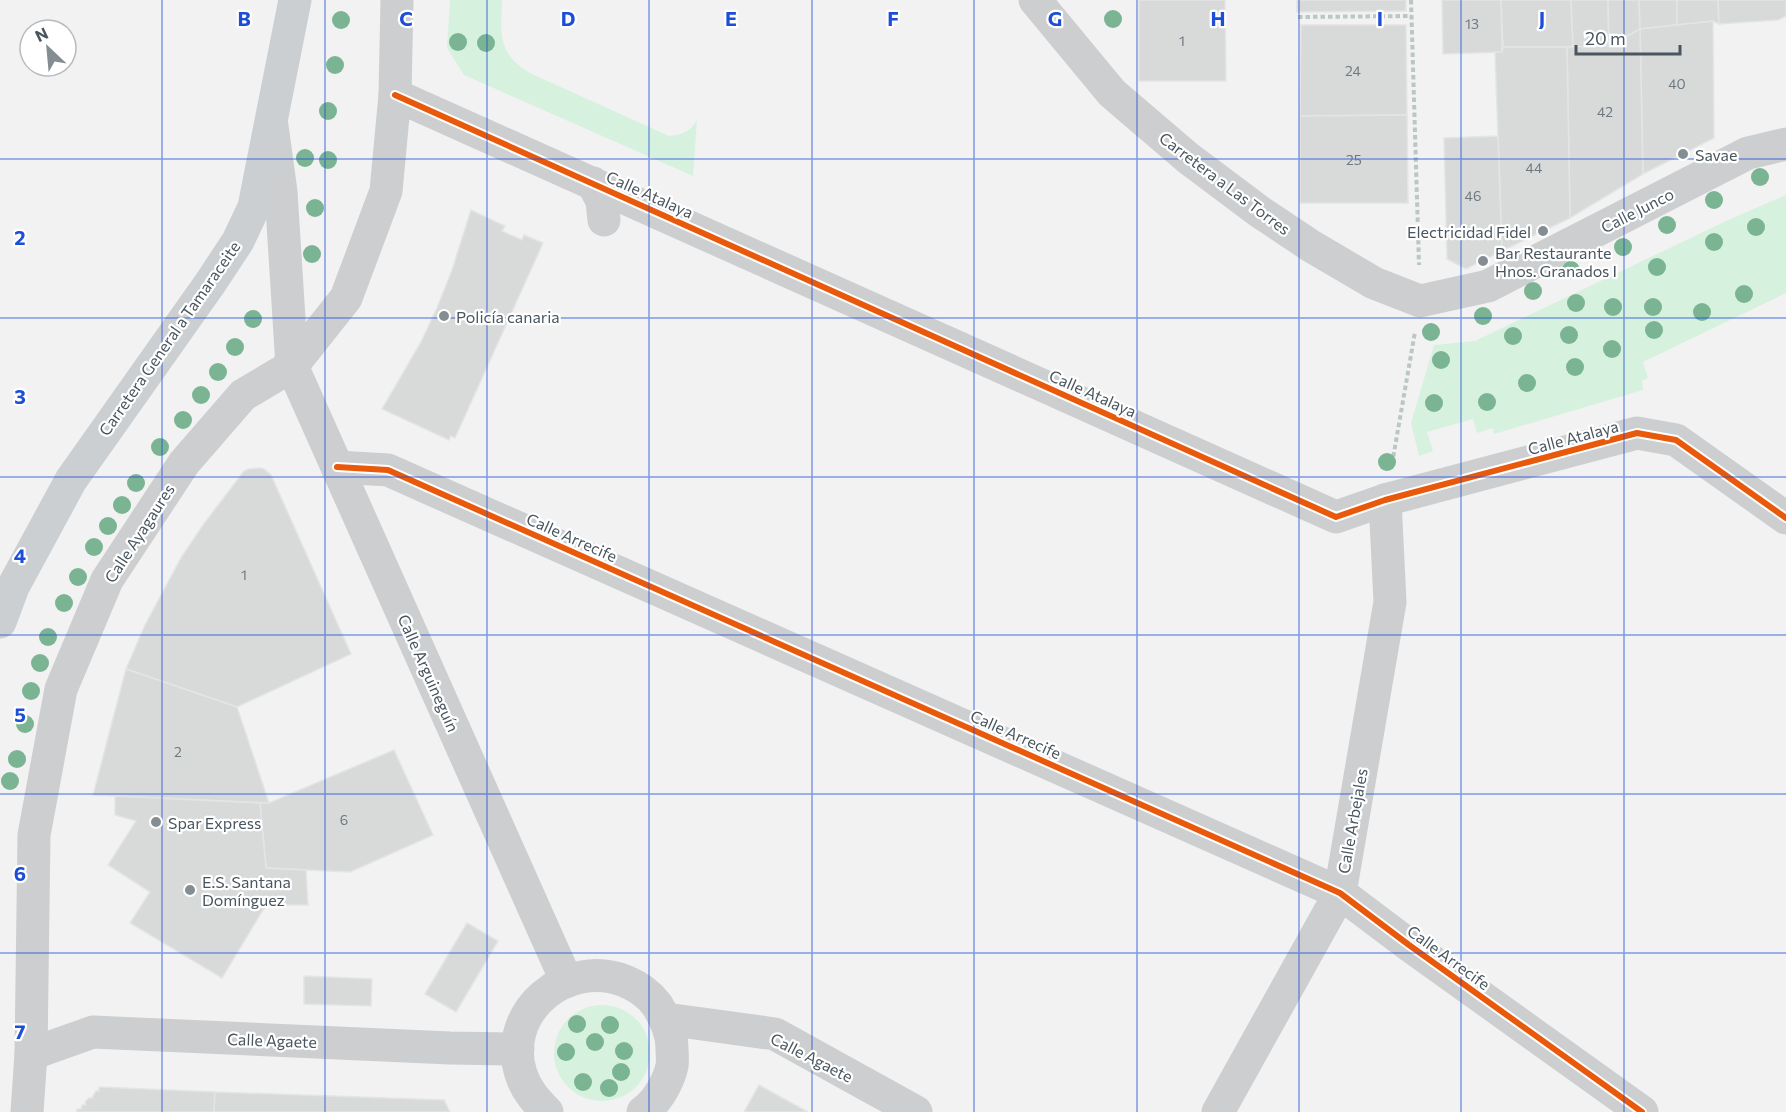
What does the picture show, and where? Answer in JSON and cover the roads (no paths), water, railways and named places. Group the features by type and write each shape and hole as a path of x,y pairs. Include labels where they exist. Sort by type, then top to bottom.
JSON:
{"main road":[{"name":"Carretera General a Tamaraceite","path":"0,622 13,587 70,480 238,241 254,207 295,0"}],"street":[{"name":"Calle Ayagaures","path":"27,1112 31,1054 34,835 61,689 107,580 184,463 243,395 292,366 346,298 386,191 395,95 397,0"},
{"name":"Carretera a Las Torres","path":"1035,0 1112,93 1188,158 1260,212 1311,246 1374,283 1420,301"},
{"name":"Calle Atalaya","path":"395,95 1336,517 1385,500 1637,433 1676,440 1786,518"},
{"path":"271,124 281,192 292,366"},
{"name":"Calle Junco","path":"1420,301 1488,286 1748,153 1786,144"},
{"path":"593,183 602,201 604,220"},
{"name":"Calle Arguineguín","path":"292,366 566,980"},
{"name":"Calle Arrecife","path":"337,467 388,470 1340,893 1642,1112"},
{"name":"Calle Arbejales","path":"1218,1112 1340,893 1390,602 1385,500"},
{"path":"547,1112 531,1096 521,1074 518,1049 522,1027 532,1007 547,991 566,980 589,974 612,976 634,984 653,999 666,1019 672,1042 672,1066 664,1089 643,1112"},
{"name":"Calle Agaete","path":"666,1019 775,1034 916,1112"},
{"name":"Calle Agaete","path":"31,1054 93,1032 518,1049"}],"place":[{"name":"Savae","path":"1683,154"},
{"name":"Electricidad Fidel","path":"1543,231"},
{"name":"Bar Restaurante Hnos. Granados I","path":"1483,261"},
{"name":"Policía canaria","path":"444,316"},
{"name":"Spar Express","path":"156,822"},
{"name":"E.S. Santana Domínguez","path":"190,890"}]}
